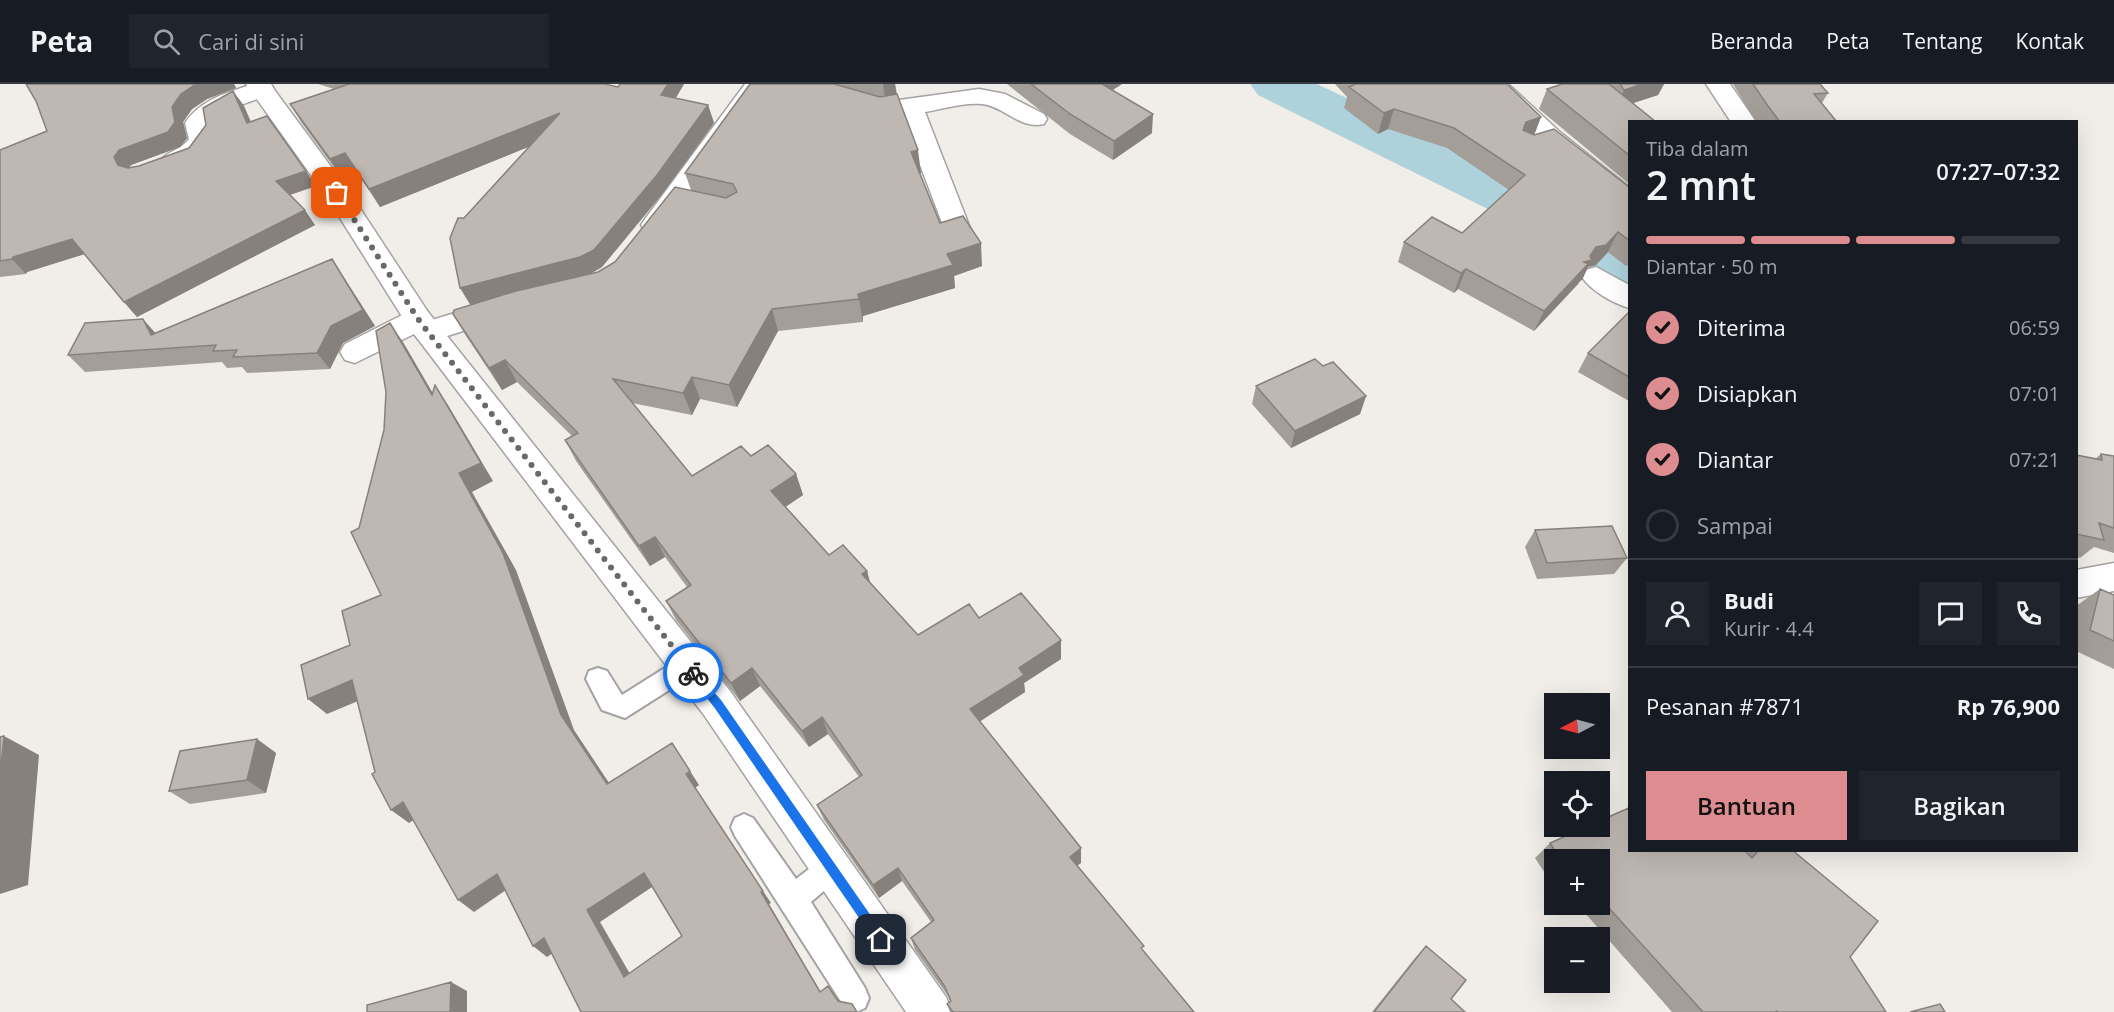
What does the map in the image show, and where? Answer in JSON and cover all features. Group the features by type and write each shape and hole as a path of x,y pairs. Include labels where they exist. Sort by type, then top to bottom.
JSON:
{"street":[{"path":"1494,84 1543,142 1628,199"},
{"path":"1718,84 1743,120"},
{"path":"640,243 684,202 768,85"},
{"path":"151,169 190,154 202,139 196,123 205,114 260,86 337,193 423,325 717,703 931,1012"},
{"path":"831,96 884,110 911,108 947,99 979,96 996,99 1035,119"},
{"path":"911,108 957,228"},
{"path":"1596,277 1628,297"},
{"path":"355,352 423,325 524,302"},
{"path":"2078,584 2114,577"}],"lane":[{"path":"598,679 611,702 625,707 687,665"},
{"path":"744,827 794,899 855,998"},
{"path":"794,899 831,868"}],"building":[{"path":"26,84 196,84 181,94 172,107 175,122 168,132 119,150 114,157 118,165 128,168 189,148 206,125 203,108 233,91 247,123 267,116 306,171 276,181 305,210 124,302 72,239 0,261 0,150 47,131 36,101"},
{"path":"349,84 605,84 618,87 620,84 668,84 661,95 708,105 657,175 594,250 580,257 460,288 450,238 458,218 464,218 560,113 369,189 345,153 330,159 290,104"},
{"path":"750,84 834,84 880,97 897,94 918,150 911,152 940,223 963,216 981,243 947,254 953,265 858,294 859,299 772,309 729,385 692,377 683,393 613,379 692,476 741,446 751,456 768,445 796,474 771,491 829,555 843,545 867,571 862,574 918,635 969,604 979,618 1021,593 1061,640 1019,668 1024,675 970,709 1081,848 1070,857 1144,946 1141,948 1194,1012 953,1012 947,1004 951,1001 944,985 911,938 934,920 898,868 873,885 817,805 862,775 822,717 802,731 752,668 731,683 666,601 691,585 655,537 639,546 565,440 578,433 505,360 489,368 453,314 454,310 516,291 598,272 615,262 675,187 726,198 737,192 733,184 685,173"},
{"path":"1031,84 1102,84 1153,114 1114,141 1070,114"},
{"path":"1356,84 1507,84 1541,117 1526,122 1523,130 1534,135 1554,129 1628,186 1628,239 1618,232 1606,245 1596,247 1590,256 1592,260 1584,262 1588,264 1544,311 1466,269 1461,273 1404,242 1432,217 1462,233 1525,175 1454,128 1394,109 1384,113 1349,87"},
{"path":"1562,84 1609,84 1654,120 1628,120 1628,154 1547,89"},
{"path":"1620,84 1643,84 1624,90"},
{"path":"1753,84 1820,84 1828,93 1814,94 1835,120 1778,120"},
{"path":"332,259 363,310 331,326 317,353 233,357 237,350 213,351 216,345 68,355 85,323 143,319 151,335"},
{"path":"1628,313 1628,376 1588,353"},
{"path":"390,323 432,395 435,385 481,463 459,473 503,553 561,715 607,784 672,743 690,771 686,774 763,891 761,892 820,992 828,986 838,1001 852,1004 857,1012 581,1012 544,938 533,946 497,874 458,900 403,802 391,810 372,774 375,772 352,680 308,699 301,665 350,645 342,611 381,595 351,532 359,528 384,430 386,392 376,331","holes":["644,873 682,936 624,977 587,910"]},
{"path":"1315,359 1323,366 1333,362 1366,396 1295,431 1256,386"},
{"path":"2101,454 2114,456 2114,528 2099,523 2104,540 2078,534 2078,455 2102,460"},
{"path":"1612,526 1627,558 1547,563 1535,530"},
{"path":"2100,589 2114,595 2114,641 2090,630"},
{"path":"4,736 0,777 0,737"},
{"path":"257,739 247,780 169,791 180,751"},
{"path":"1628,808 1628,852 1746,852 1752,858 1757,852 1794,852 1878,921 1850,957 1886,1012 1703,1012 1610,909 1610,849 1554,849 1550,843 1563,837 1610,837 1610,816"},
{"path":"1426,946 1466,980 1451,999 1465,1012 1374,1012"},
{"path":"451,982 450,1012 367,1012 367,1005"},
{"path":"1940,1004 1945,1012 1910,1012"}],"waterway":[{"path":"1276,84 1530,207 1591,246 1628,276"}],"way so far":[{"path":"337,193 418,319 693,673"}],"route":[{"path":"693,673 717,703 881,940"}]}
